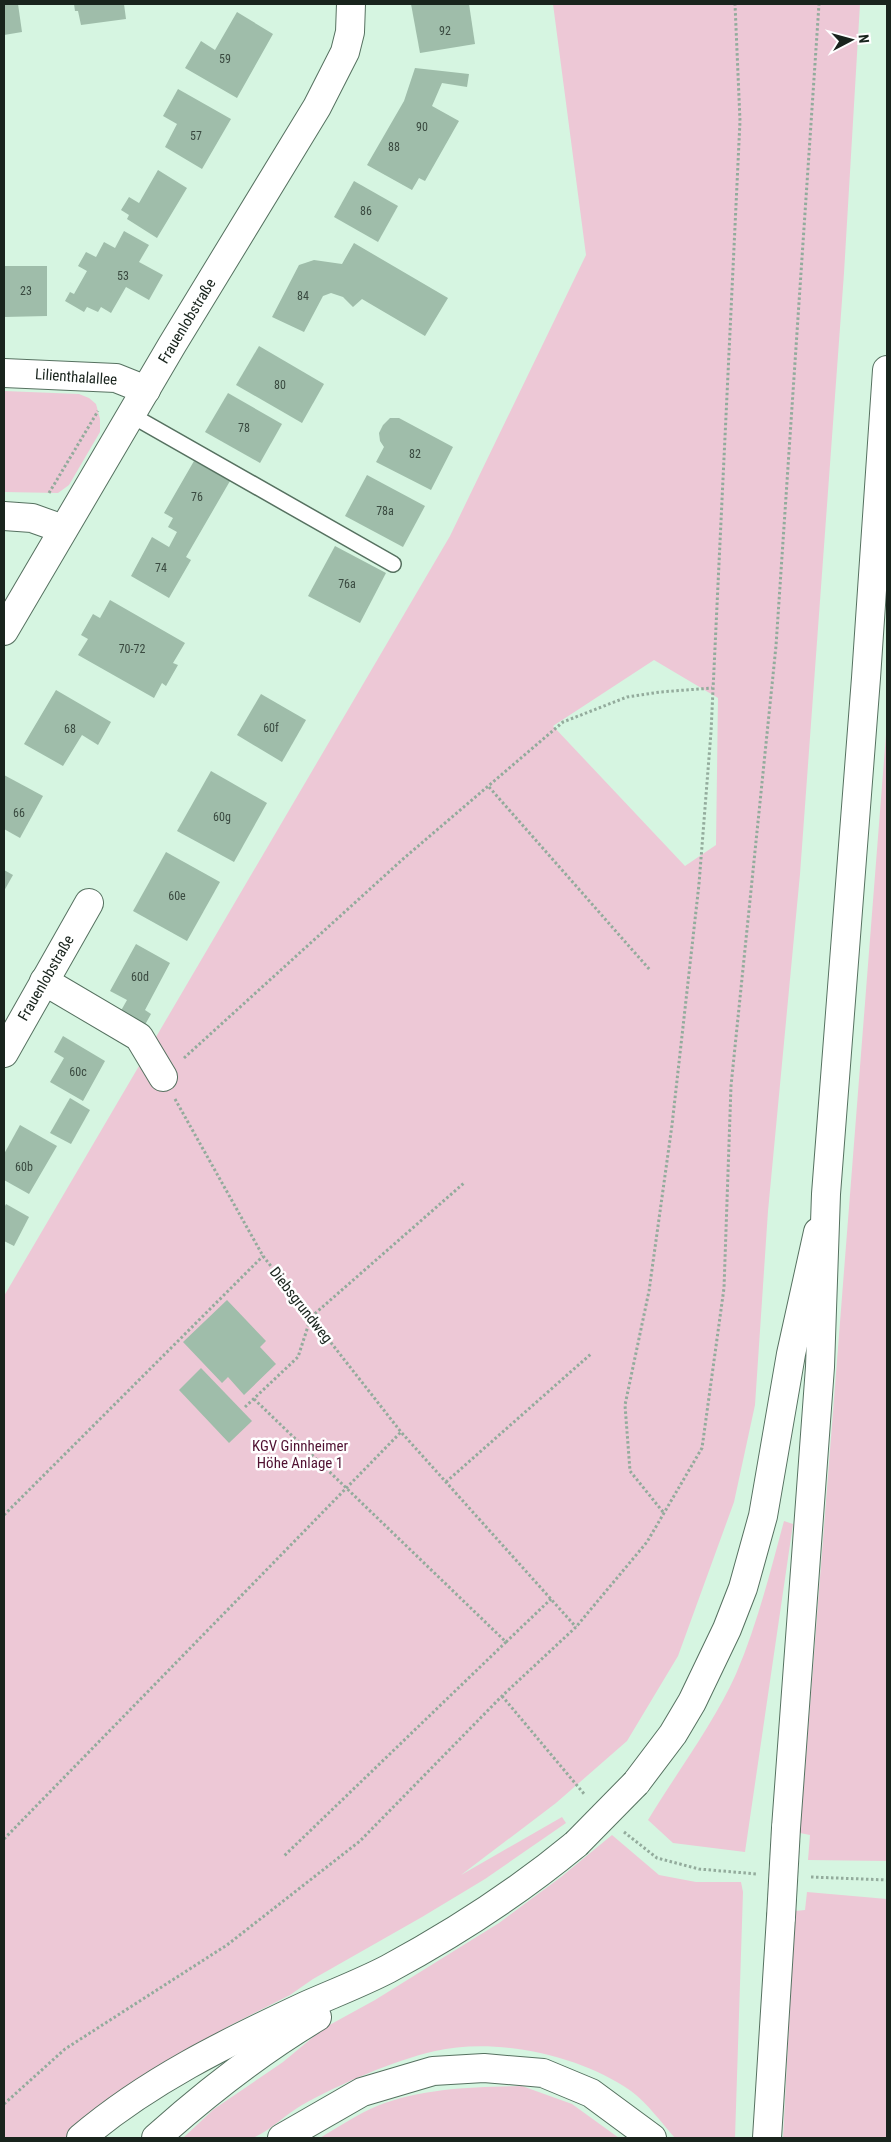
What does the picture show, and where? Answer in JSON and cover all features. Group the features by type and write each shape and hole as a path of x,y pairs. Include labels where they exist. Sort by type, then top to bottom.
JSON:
{"main road":[{"name":"Frauenlobstraße","path":"4,631 131,415 317,107 345,52 350,32 351,4"},
{"path":"767,2138 786,1828 820,1367 826,1194 866,678 887,370"},
{"name":"Lilienthalallee","path":"4,373 116,378 146,390"},
{"path":"4,516 32,518 63,529"},
{"name":"Frauenlobstraße","path":"4,1053 89,903"},
{"path":"44,981 139,1037 162,1077"},
{"path":"156,2138 178,2118 282,2038 333,2008 386,1970 496,1905 536,1876 576,1844 636,1783 674,1734 692,1702 727,1629 743,1588 763,1516 792,1354 826,1194"},
{"path":"81,2138 122,2106 192,2062 265,2025 386,1970"},
{"path":"282,2138 362,2092 433,2071 484,2068 543,2073 590,2093 652,2138"}],"lane":[{"path":"131,415 393,564"}],"path":[{"path":"663,1512 630,1471 625,1405 649,1291 672,1125 699,884 711,732 740,121 735,4"},
{"path":"4,2104 64,2049 227,1945 360,1841 502,1696 576,1627 647,1542 702,1448 724,1288 731,1086 776,646 819,4"},
{"path":"49,493 98,411"},
{"path":"162,1077 403,859 563,722 627,697 712,688"},
{"path":"489,787 650,970"},
{"name":"Diebsgrundweg","path":"162,1077 264,1256 401,1432 576,1627"},
{"path":"245,1407 298,1357 311,1317 464,1183"},
{"path":"4,1515 264,1256"},
{"path":"446,1482 592,1352"},
{"path":"254,1399 506,1642"},
{"path":"4,1839 401,1432"},
{"path":"284,1856 551,1599"},
{"path":"502,1696 591,1801"},
{"path":"618,1828 656,1858 699,1869 766,1874"},
{"path":"806,1876 887,1880"}],"green space":[{"name":"KGV Ginnheimer Höhe Anlage 1","path":"553,4 860,4 844,273 800,874 768,1211 755,1405 734,1502 678,1656 627,1741 556,1803 461,1875 562,1817 566,1823 485,1879 422,1917 313,1979 290,1995 229,2026 153,2071 96,2111 66,2138 4,2138 4,1296 450,536 586,255","holes":["654,660 718,698 716,845 685,866 553,726"]},
{"path":"4,391 79,394 89,398 96,404 100,419 100,432 69,485 58,493 4,492"},
{"path":"887,722 887,1861 808,1860 810,1835 800,1833"},
{"path":"784,1521 793,1524 745,1852 673,1843 648,1820 717,1712 736,1674 757,1618"},
{"path":"612,1835 659,1875 696,1882 741,1882 743,1892 735,2138 675,2138 637,2096 610,2078 563,2059 537,2052 484,2046 459,2047 435,2051 384,2067 349,2081 302,2105 255,2137 232,2139 183,2138 214,2109 283,2062 324,2028 375,2000 499,1923 561,1877"},
{"path":"807,1892 887,1899 887,2138 783,2138 795,1911 805,1910"},
{"path":"522,2086 572,2104 619,2138 320,2138 370,2109 412,2095 467,2088"}],"building":[{"path":"4,4 18,4 22,32 4,35"},
{"path":"74,4 124,4 126,19 81,25 78,11 75,11"},
{"path":"411,4 469,4 475,44 420,53"},
{"path":"237,12 273,34 237,98 185,68 201,41 215,50"},
{"path":"415,68 469,74 467,87 442,83 432,106 459,121 425,181 419,178 412,190 367,165 404,101"},
{"path":"178,89 231,119 202,169 165,147 177,124 163,116"},
{"path":"158,170 187,188 157,238 127,219 129,215 121,210 129,197 139,203"},
{"path":"354,181 398,206 378,242 334,217"},
{"path":"124,231 149,245 139,262 163,275 149,300 126,287 111,313 101,307 98,312 87,307 84,312 65,301 70,292 74,294 87,271 78,266 86,252 96,257 104,242 115,248"},
{"path":"354,243 448,298 425,336 362,299 353,307 343,297 331,293 323,296 304,332 272,317 299,265 314,260 342,264"},
{"path":"4,266 47,266 47,316 4,317"},
{"path":"259,346 324,384 302,423 236,385"},
{"path":"228,393 282,424 260,463 205,432"},
{"path":"390,418 399,418 453,447 431,490 376,462 384,447 380,441 379,433 383,425"},
{"path":"194,461 230,481 186,557 191,560 169,598 131,576 152,537 169,547 177,532 168,527 173,518 164,513"},
{"path":"367,475 425,506 403,547 345,516"},
{"path":"335,546 386,573 360,623 308,596"},
{"path":"110,600 185,643 173,663 178,665 166,686 162,683 154,698 78,655 88,639 81,635 93,614 100,618"},
{"path":"56,690 111,722 98,745 82,735 63,766 24,744"},
{"path":"261,694 306,720 282,762 237,735"},
{"path":"211,771 267,803 234,862 177,831"},
{"path":"4,775 43,796 20,838 4,829"},
{"path":"166,852 220,882 187,941 133,911"},
{"path":"4,870 13,875 4,891"},
{"path":"136,944 170,963 145,1010 151,1014 142,1030 118,1016 127,1000 110,991"},
{"path":"63,1036 105,1061 83,1101 50,1082 64,1058 54,1052"},
{"path":"70,1098 90,1110 71,1144 50,1133"},
{"path":"20,1125 57,1146 29,1194 4,1180 4,1154"},
{"path":"6,1204 29,1217 14,1246 4,1241 4,1208"},
{"path":"227,1300 266,1341 260,1347 276,1364 244,1395 228,1377 222,1383 183,1342"},
{"path":"201,1368 252,1421 229,1443 179,1390"}]}
